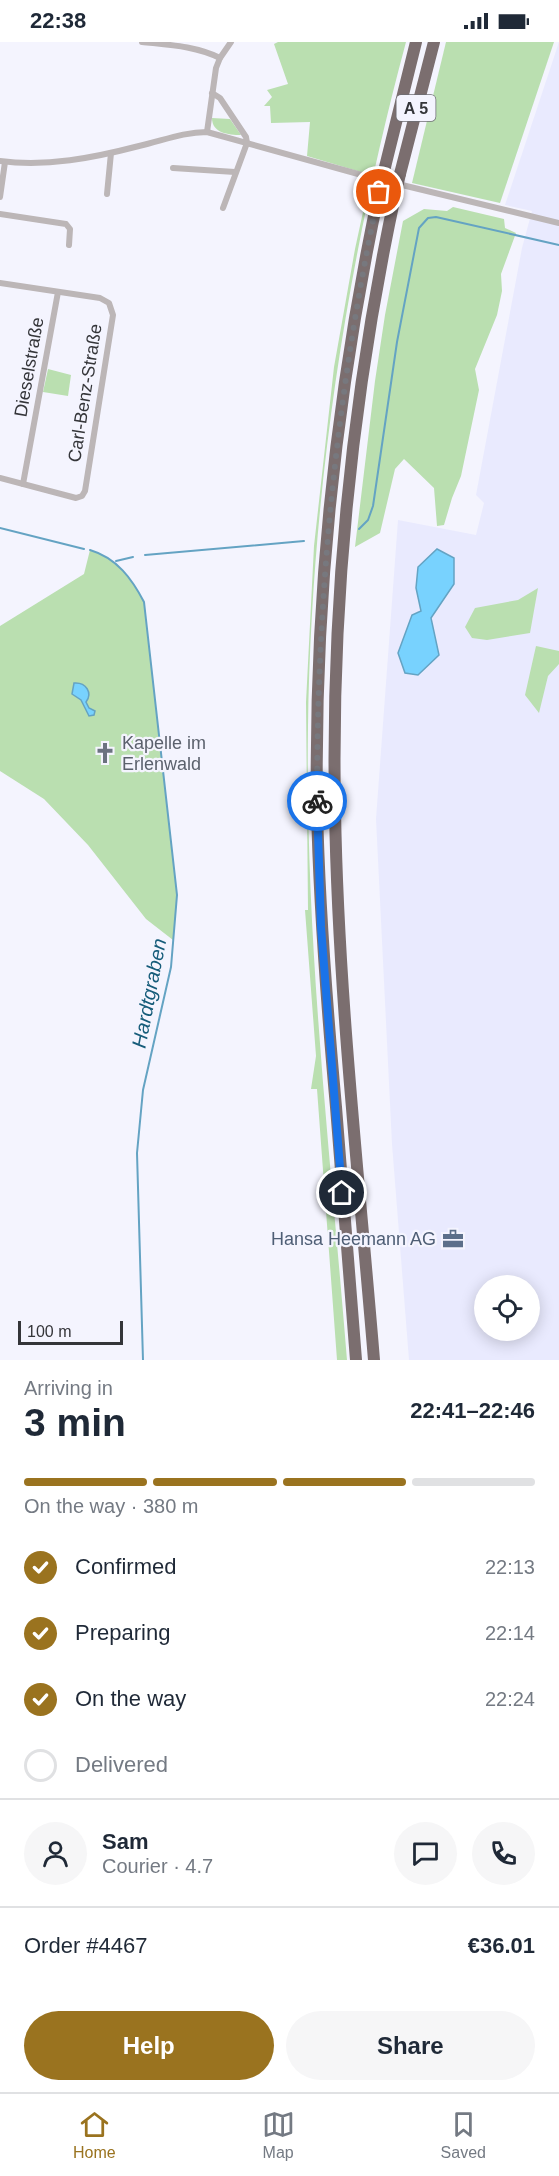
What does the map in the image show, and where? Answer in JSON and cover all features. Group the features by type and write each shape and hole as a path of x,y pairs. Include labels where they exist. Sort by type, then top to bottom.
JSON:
{"highway":[{"name":"A 5","path":"356,1360 321,927 317,816 318,701 324,580 337,438 352,333 379,192 416,42"},
{"name":"A 5","path":"374,1360 339,928 335,806 335,701 341,580 361,386 380,264 400,174 434,42"}],"street":[{"path":"142,42 190,47 220,58"},
{"path":"207,132 212,93 220,58 231,42"},
{"path":"212,93 220,98 246,137 247,143 223,208"},
{"path":"0,197 3,161 53,162 111,153 185,133 207,132 369,177 559,223"},
{"path":"107,194 111,153"},
{"path":"172,168 235,172"},
{"path":"0,214 66,224 70,229 69,245"},
{"name":"Carl-Benz-Straße","path":"0,283 100,298 109,303 113,315 85,491 82,496 76,498 23,484"},
{"name":"Dieselstraße","path":"23,484 58,292"},
{"path":"0,478 23,484"}],"shaded area":[{"path":"559,42 559,1360 409,1360 392,1144 376,819 398,520 476,535 484,503 476,495 522,248 532,211 505,205"}],"green space":[{"path":"278,42 406,42 385,126 349,296 325,468 316,554 311,640 308,727 310,886 320,1044 347,1360 337,1360 317,1089 311,1089 316,1056 305,910 308,910 306,702 314,546 334,367 371,175 307,156 310,122 271,123 270,106 264,106 272,97 267,90 288,84 274,44"},
{"path":"446,42 554,42 500,203 412,183"},
{"path":"212,118 230,119 241,135 226,134 218,130"},
{"path":"453,207 504,219 505,228 516,233 501,274 502,291 497,315 475,369 479,390 461,476 444,525 437,526 434,488 404,459 395,469 380,533 355,547 375,381 403,221 424,209 447,211"},
{"path":"48,369 71,375 68,396 43,392"},
{"path":"90,550 108,558 123,570 144,602 177,895 173,940 146,919 88,845 44,799 0,771 0,626 84,574"},
{"path":"538,588 530,633 487,640 472,638 465,627 475,608 518,600"},
{"path":"536,646 559,651 559,664 548,676 539,713 525,695"}],"water":[{"path":"437,549 454,558 454,584 431,618 439,655 418,675 405,673 398,653 412,615 421,611 416,588 418,567"},
{"path":"74,683 82,684 87,689 89,695 86,702 89,708 95,711 94,715 89,716 81,700 72,694"}],"waterway":[{"path":"359,529 368,520 373,506 397,342 419,228 428,218 436,217 559,245"},
{"name":"Hardtgraben","path":"0,528 84,549"},
{"path":"145,555 304,541"},
{"name":"Hardtgraben","path":"90,550 108,558 123,570 144,602 177,895 171,967 143,1090 137,1153 143,1360"},
{"path":"116,561 133,557"}],"way so far":[{"path":"317,801 320,643 333,478 352,333 379,192"}],"place":[{"name":"Kapelle im Erlenwald","path":"105,753"},
{"name":"Hansa Heemann AG","path":"453,1239"}],"route":[{"path":"317,801 321,927 342,1193"}]}
